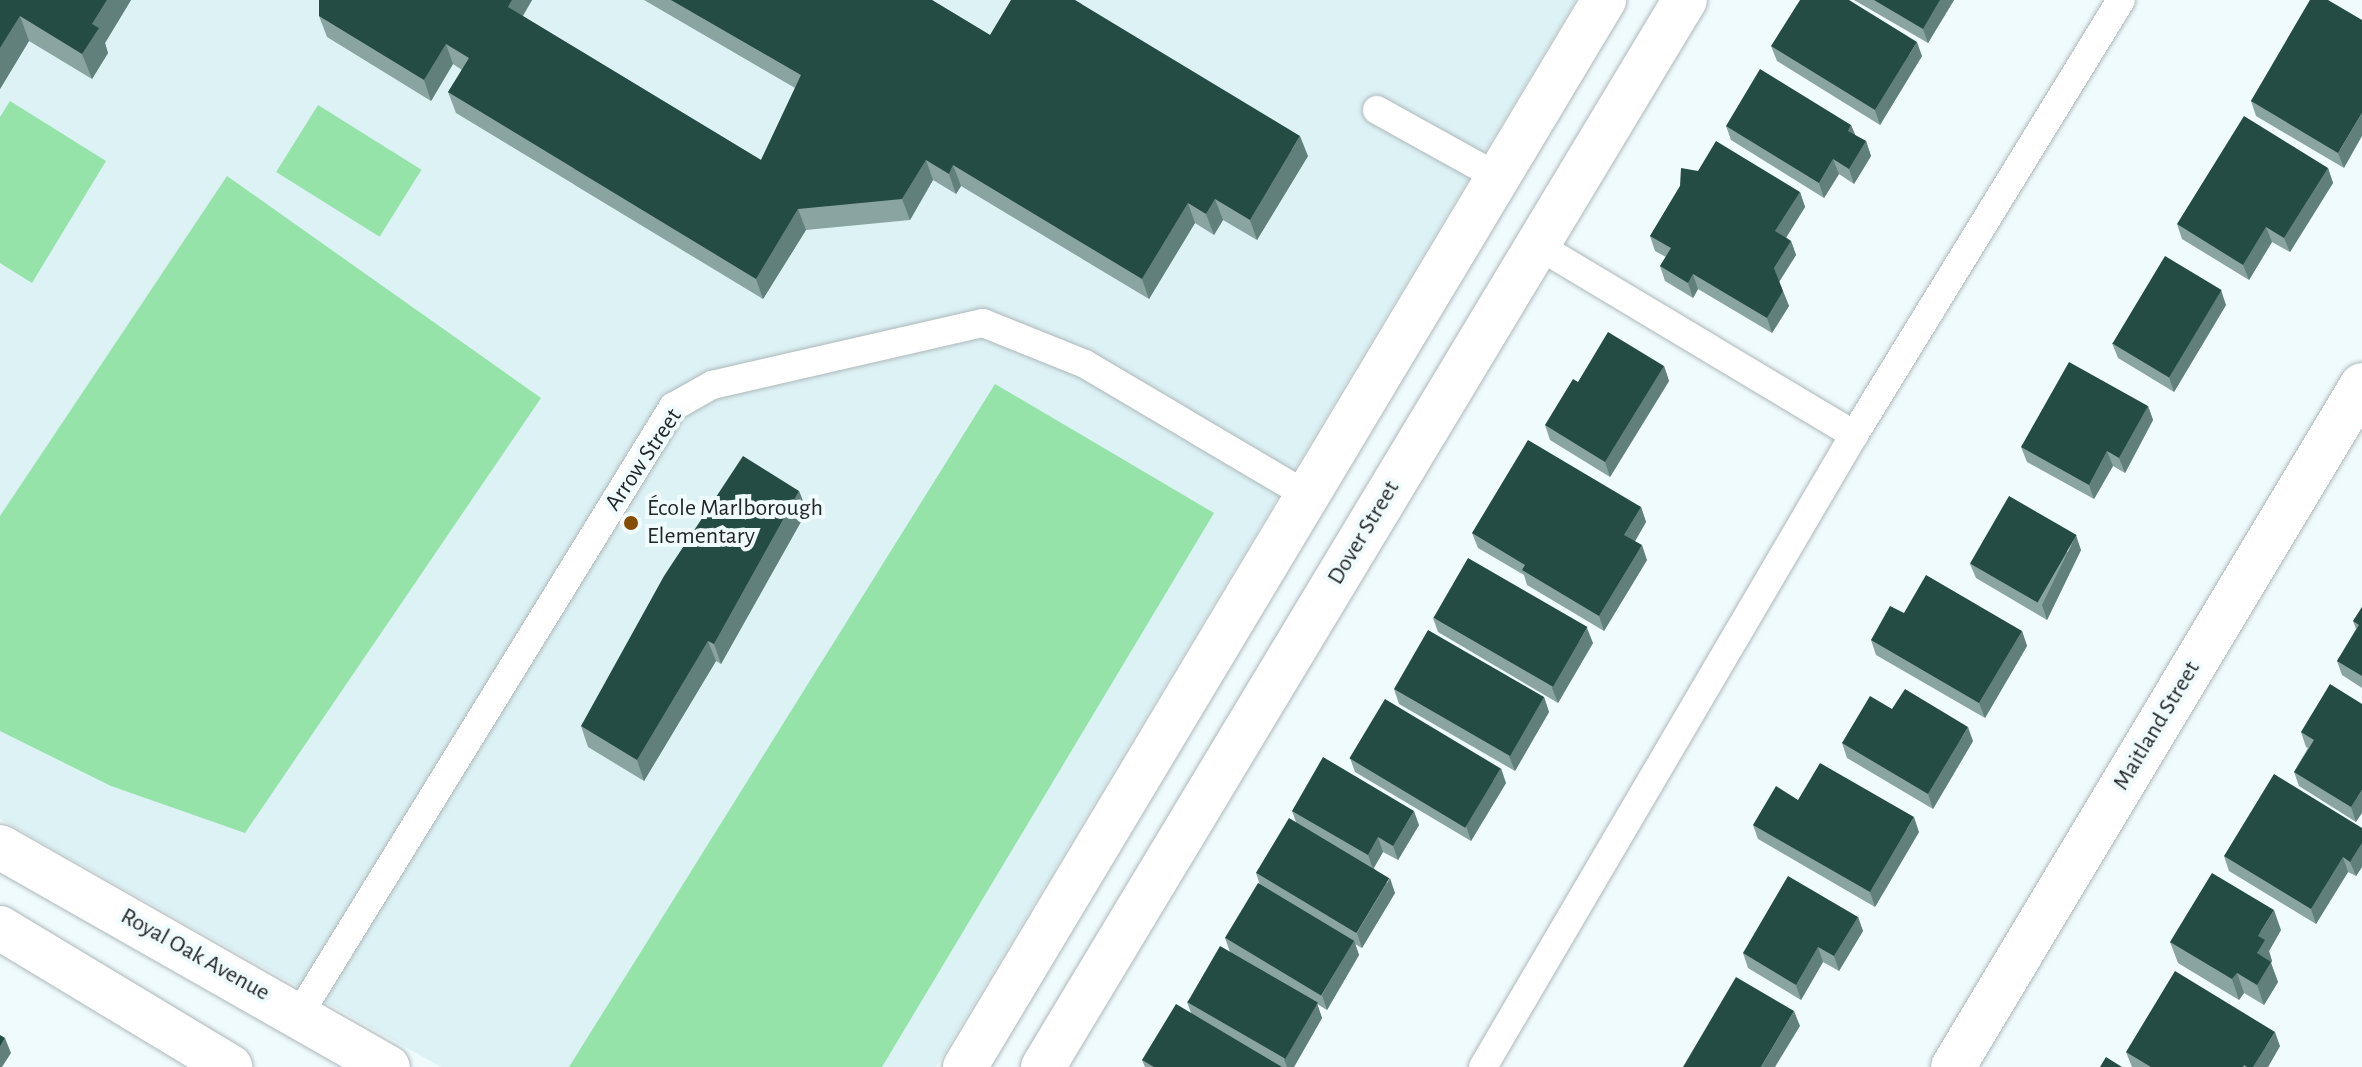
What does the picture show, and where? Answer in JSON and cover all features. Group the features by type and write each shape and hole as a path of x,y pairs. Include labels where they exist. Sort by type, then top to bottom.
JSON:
{"main road":[{"path":"965,1067 1305,494 1604,0"},
{"name":"Dover Street","path":"1043,1067 1685,0"},
{"name":"Maitland Street","path":"1953,1067 2362,385"},
{"name":"Royal Oak Avenue","path":"0,847 300,1013 388,1067"},
{"path":"0,928 230,1067"}],"lane":[{"path":"1483,1067 1854,435 2121,0"},
{"path":"1377,110 1498,177"},
{"path":"1537,245 1854,435"},
{"name":"Arrow Street","path":"300,1013 673,407 712,385 983,323 1085,364 1305,494"}],"shaded area":[{"name":"École Marlborough Elementary","path":"0,0 1576,0 936,1067 441,1067 0,819"}],"green space":[{"path":"10,101 106,161 32,283 0,263 0,117"},
{"path":"318,105 421,170 380,237 276,172"},
{"path":"227,176 541,398 245,833 111,786 0,731 0,516"},
{"path":"995,384 1214,513 882,1067 569,1067"}],"building":[{"path":"0,0 107,0 92,24 99,28 82,54 20,16 0,48"},
{"path":"319,0 512,0 508,7 761,160 801,75 671,0 932,0 990,35 1011,0 1075,0 1300,136 1250,220 1215,199 1206,214 1188,203 1142,279 953,165 949,174 926,160 902,199 798,209 756,279 448,92 469,58 446,44 424,80 319,16"},
{"path":"1800,0 1849,0 1917,42 1875,110 1771,46"},
{"path":"1874,0 1940,0 1923,29"},
{"path":"2310,0 2328,0 2362,20 2362,113 2338,153 2251,101"},
{"path":"1760,69 1851,125 1848,131 1866,141 1849,169 1833,159 1819,183 1726,126"},
{"path":"2244,116 2328,168 2284,238 2266,227 2243,265 2177,224"},
{"path":"1716,141 1800,192 1775,231 1791,241 1774,268 1783,291 1767,318 1693,274 1688,283 1660,266 1671,248 1650,236 1680,186 1681,168 1698,171"},
{"path":"2165,256 2222,290 2169,377 2112,343"},
{"path":"1608,332 1664,366 1605,462 1545,425 1573,379 1578,382"},
{"path":"2069,362 2148,406 2119,458 2107,451 2089,485 2021,447"},
{"path":"1528,440 1641,507 1624,535 1642,545 1599,616 1522,570 1525,565 1472,533"},
{"path":"743,456 799,491 714,644 708,641 637,760 581,726 664,576"},
{"path":"2009,496 2077,535 2038,603 1970,564"},
{"path":"1468,558 1588,627 1553,687 1434,618"},
{"path":"1926,575 2022,631 1979,703 1871,640 1890,606 1904,613"},
{"path":"2362,607 2362,676 2337,661 2359,625 2353,621"},
{"path":"1428,630 1544,697 1510,756 1394,689"},
{"path":"2330,684 2362,704 2362,790 2351,807 2294,772 2314,740 2301,732"},
{"path":"1905,689 1968,727 1928,794 1842,743 1870,696 1892,709"},
{"path":"1385,699 1501,769 1465,828 1349,758"},
{"path":"1323,757 1414,811 1393,846 1378,837 1368,855 1292,811"},
{"path":"1820,763 1914,817 1870,892 1753,825 1776,786 1798,800"},
{"path":"2274,774 2362,828 2362,843 2350,862 2343,857 2311,909 2224,856"},
{"path":"1289,818 1389,878 1356,933 1256,873"},
{"path":"2212,873 2274,910 2258,936 2265,940 2257,953 2271,962 2257,985 2237,973 2232,979 2170,942"},
{"path":"1788,876 1858,917 1834,956 1818,947 1796,985 1743,953"},
{"path":"1258,883 1354,941 1321,996 1225,938"},
{"path":"1220,946 1318,1003 1285,1059 1188,1002"},
{"path":"2175,971 2275,1032 2253,1067 2151,1067 2126,1052"},
{"path":"1736,977 1794,1011 1761,1067 1683,1067"},
{"path":"1176,1004 1282,1067 1154,1067 1142,1060"},
{"path":"2106,1057 2122,1067 2100,1067"}],"place":[{"name":"École Marlborough Elementary","path":"631,523"}]}
